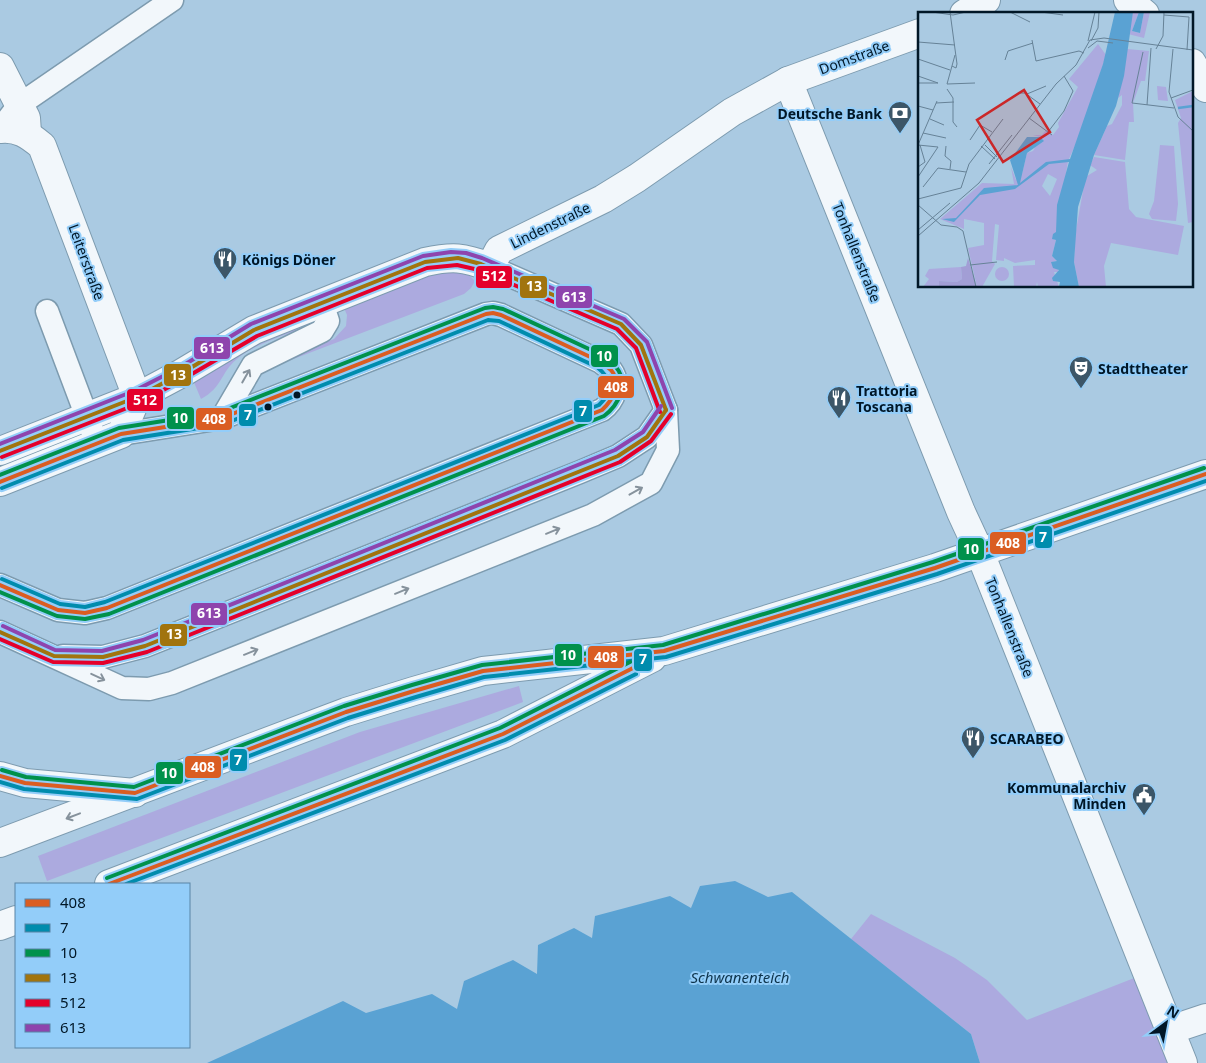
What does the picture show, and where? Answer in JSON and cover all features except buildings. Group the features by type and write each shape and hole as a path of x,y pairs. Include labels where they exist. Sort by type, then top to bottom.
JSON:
{"street":[{"path":"967,12 986,0"},
{"path":"1128,0 1143,12"},
{"name":"Domstraße","path":"788,82 918,34"},
{"path":"0,67 26,118 27,133 8,128 0,129"},
{"path":"1194,67 1206,88"},
{"name":"Lindenstraße","path":"490,267 499,250 603,199 637,178 732,112 788,82"},
{"name":"Tonhallenstraße","path":"788,82 957,503 980,552 1183,1063"},
{"name":"Leiterstraße","path":"27,133 42,146 51,165 137,398"},
{"path":"0,452 137,398 182,374 254,330 425,262 449,257 468,259 490,267"},
{"path":"0,482 109,439 137,398"},
{"path":"0,843 346,712 414,690 483,672 664,651 778,618 980,552 1206,474"},
{"path":"112,883 503,734 664,651"},
{"path":"0,776 25,783 135,793"},
{"path":"0,926 15,920"},
{"path":"1170,1030 1206,1018"}],"lane":[{"path":"0,129 19,105 172,0"},
{"path":"0,632 122,688 149,689 172,683 593,515 651,483 668,450 666,410 642,345 621,324 490,267"},
{"path":"222,418 253,364 322,331 328,321 322,303"},
{"path":"0,585 58,610 85,613 107,608 602,410 608,405 616,388 615,380 610,370 601,362 493,313 486,314 222,418 109,439 88,418 47,311"},
{"path":"54,656 103,657 145,646 580,472 618,456 647,437 666,410"},
{"path":"600,685 604,657"}],"shaded area":[{"path":"446,269 466,272 475,281 471,288 464,294 275,366 274,363 334,339 346,326 347,315 344,308"},
{"path":"314,321 308,326 261,344 245,353 231,364 214,390 201,399 193,380 242,349"},
{"path":"519,686 523,702 47,881 38,856 360,732"},
{"path":"871,914 955,958 987,980 1027,1020 1147,973 1181,1063 980,1063 971,1034 851,939"}],"water":[{"name":"Schwanenteich","path":"735,881 768,897 792,892 971,1034 980,1063 207,1063 343,1001 366,1013 432,994 457,1009 464,981 513,960 537,974 538,945 574,928 592,938 595,916 670,896 691,908 700,886"}],"transit line":[{"name":"613","path":"0,444 134,391 179,368 251,324 423,256 451,252 466,253 482,258 624,319 647,342 672,408"},
{"name":"13","path":"0,451 137,397 182,373 254,330 425,262 458,258 481,264 621,324 641,345 666,410"},
{"name":"512","path":"2,457 140,403 257,336 427,268 457,265 479,270 617,329 636,348 660,412"},
{"name":"10","path":"0,475 119,428 220,412 485,308 503,309 604,356 615,365 622,380 618,400 604,416 109,614 85,619 57,616 0,592"},
{"name":"408","path":"0,482 121,434 222,418 486,314 501,315 601,362 611,370 616,380 613,396 602,410 107,608 85,613 58,610 0,585"},
{"name":"7","path":"2,488 123,440 224,424 488,320 499,321 597,367 606,376 609,385 607,395 599,405 105,602 85,607 60,604 2,579"},
{"name":"613","path":"3,626 55,650 102,651 143,640 615,450 643,432 661,406"},
{"name":"13","path":"0,632 54,656 103,657 145,646 618,456 647,437 666,410"},
{"name":"512","path":"0,639 53,662 103,663 147,652 620,462 651,441 671,414"},
{"name":"10","path":"2,770 26,777 134,787 344,706 412,685 482,665 663,645 933,562 1204,468"},
{"name":"408","path":"0,776 25,783 135,793 346,712 414,691 483,671 664,651 935,568 1206,474"},
{"name":"7","path":"0,782 24,789 137,799 348,718 416,697 484,677 666,657 937,574 1206,481"},
{"name":"10","path":"107,878 500,728 630,662"},
{"name":"408","path":"112,883 503,734 633,668"},
{"name":"7","path":"129,883 505,740 636,674"}],"place":[{"name":"Deutsche Bank","path":"900,134"},
{"name":"Königs Döner","path":"225,280"},
{"name":"Stadttheater","path":"1081,389"},
{"name":"Trattoria Toscana","path":"839,419"},
{"name":"SCARABEO","path":"973,759"},
{"name":"Kommunalarchiv Minden","path":"1144,816"}]}
